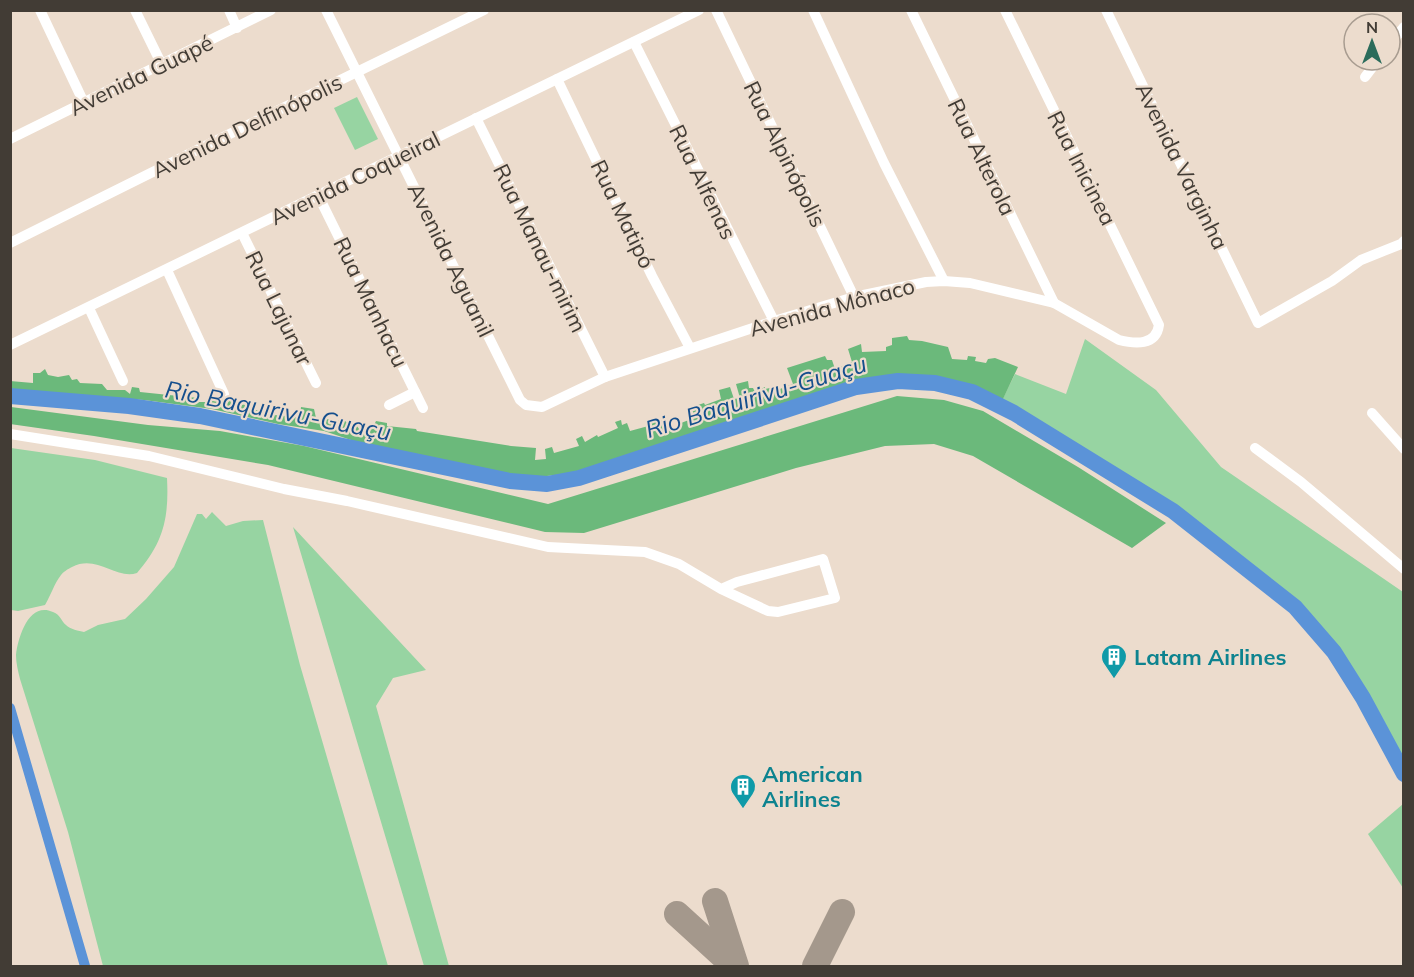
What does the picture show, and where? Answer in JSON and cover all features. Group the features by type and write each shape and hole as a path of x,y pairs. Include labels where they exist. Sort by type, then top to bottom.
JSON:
{"street":[{"path":"40,10 84,103"},
{"path":"135,10 162,65"},
{"path":"229,10 237,28"},
{"name":"Avenida Guapé","path":"10,139 272,10"},
{"name":"Avenida Aguanil","path":"326,10 520,400 533,407"},
{"name":"Avenida Delfinópolis","path":"10,243 484,10"},
{"name":"Avenida Coqueiral","path":"10,345 699,10"},
{"name":"Rua Alpinópolis","path":"716,10 854,297"},
{"path":"813,10 884,163 944,280"},
{"name":"Rua Alterola","path":"911,10 1054,303"},
{"name":"Rua Inicinea","path":"1005,10 1159,325"},
{"name":"Avenida Varginha","path":"1106,10 1258,323 1332,281 1361,260 1404,241"},
{"name":"Rua Alfenas","path":"634,42 774,321"},
{"path":"1365,77 1369,72"},
{"name":"Rua Matipó","path":"557,79 647,266 690,348"},
{"name":"Rua Manau-mirim","path":"476,118 605,377"},
{"name":"Rua Manhacu","path":"318,195 423,408"},
{"name":"Rua Lajunar","path":"242,233 315,383"},
{"path":"167,270 224,394"},
{"name":"Avenida Mônaco","path":"533,407 552,404 605,377 774,321 854,297 944,280 1003,290 1054,303 1119,340 1129,343 1141,344 1149,341 1155,336 1159,325"},
{"path":"88,308 123,381"},
{"path":"389,405 416,392"},
{"path":"1372,413 1404,449"},
{"path":"10,435 149,456 284,489 548,547 645,552 679,564 721,589 768,611 778,612 835,598 823,559 737,582 721,589"},
{"path":"1255,448 1301,482 1402,565"}],"green space":[{"path":"357,97 378,139 355,150 334,108"},
{"path":"907,336 909,340 948,347 952,359 967,360 968,356 976,357 975,361 986,363 988,359 995,358 1018,367 1002,401 969,384 934,377 854,381 716,428 667,442 626,460 583,472 520,479 451,466 324,431 278,424 212,409 144,400 11,389 10,381 33,383 33,373 40,373 45,369 48,375 58,377 69,375 72,380 77,379 80,383 102,384 107,390 125,390 130,394 132,387 139,388 140,392 198,398 197,402 207,402 208,396 230,399 231,403 253,406 253,410 272,412 273,415 300,417 301,407 314,409 316,418 345,421 359,429 372,429 376,421 387,423 387,426 536,448 535,460 546,459 545,449 552,447 554,453 579,446 576,439 582,436 585,442 618,428 615,422 621,420 622,425 627,423 630,431 652,425 651,422 663,418 668,430 694,418 692,407 721,399 719,390 730,387 734,399 740,398 736,384 748,381 749,388 753,388 755,392 765,387 765,389 770,388 772,392 793,384 787,368 825,356 827,360 832,360 835,369 852,362 848,349 861,344 862,352 886,351 886,347 892,345 892,338"},
{"path":"1085,339 1156,390 1221,467 1403,592 1403,777 1334,652 1253,565 1138,490 999,406 1015,374 1066,394"},
{"path":"897,396 944,400 983,411 1078,467 1166,523 1132,548 973,456 934,444 885,446 796,468 584,533 545,532 268,465 10,424 11,407 148,425 220,431 304,446 548,504"},
{"path":"11,448 95,460 167,478 167,505 163,528 153,551 137,573 122,573 90,563 81,564 62,574 45,605 18,611 11,610"},
{"path":"212,512 226,526 243,521 263,520 300,665 388,966 103,966 68,832 20,679 16,661 17,648 26,623 37,612 45,610 53,612 68,626 84,632 98,625 125,619 174,567 197,514 202,514 206,519"},
{"path":"293,527 426,670 393,678 376,706 449,966 424,966"},
{"path":"1403,804 1403,888 1368,834"}],"waterway":[{"name":"Rio Baquirivu-Guaçu","path":"10,396 129,406 200,416 510,481 547,484 579,478 856,387 898,381 935,383 972,392 1014,413 1173,511 1295,607 1334,652 1363,698 1404,774"},
{"path":"10,708 85,966"}],"taxiway":[{"path":"715,901 736,966"},
{"path":"815,966 842,912"},
{"path":"677,914 734,966"}],"place":[{"name":"Latam Airlines","path":"1114,680"},
{"name":"American Airlines","path":"743,810"}]}
